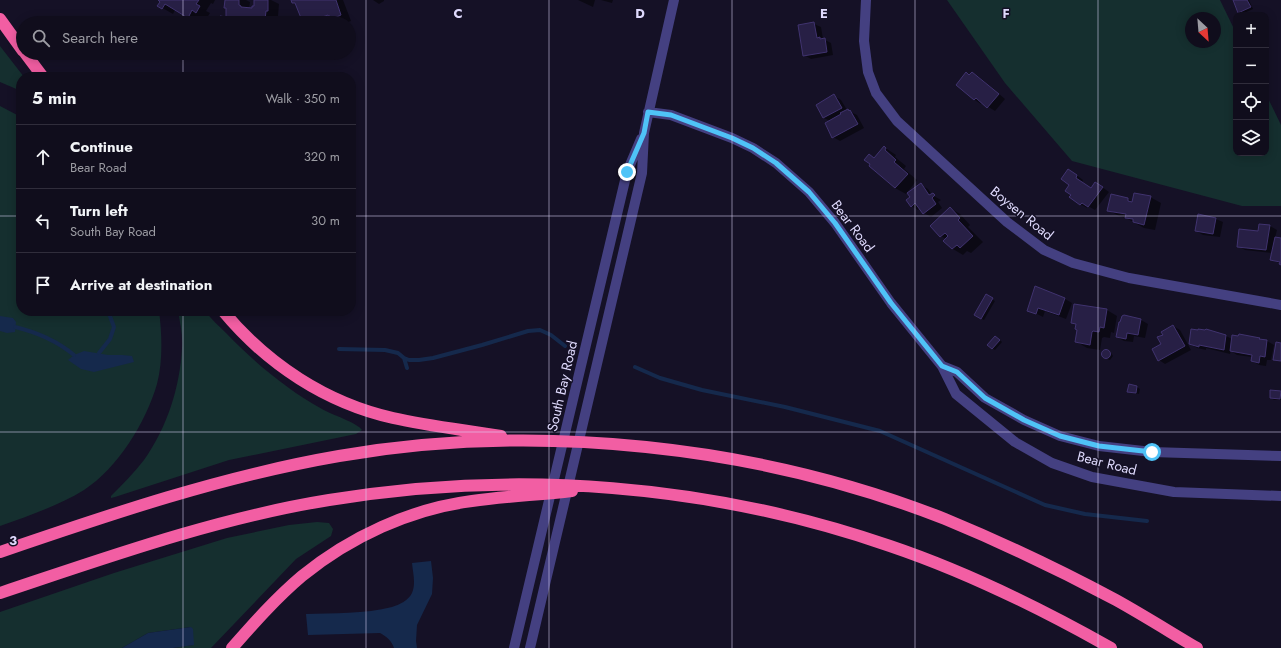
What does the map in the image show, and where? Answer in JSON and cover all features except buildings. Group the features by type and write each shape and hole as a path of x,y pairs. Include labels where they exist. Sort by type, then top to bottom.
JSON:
{"highway":[{"path":"0,19 16,41"},
{"path":"30,60 39,72"},
{"path":"228,316 243,333 273,360 303,382 340,401 392,418 530,440"},
{"path":"0,552 151,502 245,476 340,456 437,444 530,440 618,444 756,464 804,475 897,502 943,518 1039,561 1117,601 1197,648"},
{"path":"0,593 152,544 280,509 327,500 380,492 438,487 520,484 609,488 655,492 752,507 891,546 980,582 1049,614 1111,648"},
{"path":"232,648 284,592 320,563 353,542 408,516 472,501 609,488"}],"street":[{"name":"South Bay Road","path":"530,648 642,173 644,133 674,0"},
{"name":"Boysen Road","path":"866,0 864,41 868,72 876,93 897,121 1008,222 1044,250 1073,263 1129,278 1281,305"},
{"name":"Bear Road","path":"648,112 671,115 732,138 753,148 776,163 809,192 835,223 891,303 942,366 956,394 1015,442 1052,463 1092,477 1174,492 1281,496"},
{"name":"South Bay Road","path":"514,648 627,172 644,133"},
{"name":"Bear Road","path":"942,366 957,372 985,398 1024,420 1060,436 1099,446 1152,452 1281,456"}],"green space":[{"path":"947,0 1220,0 1233,27 1233,156 1269,156 1269,100 1281,125 1281,206 1242,206 1072,161 1005,83"},
{"path":"0,46 20,72 16,72 16,89 0,82"},
{"path":"0,106 16,114 16,316 160,316 161,348 157,384 146,414 129,443 108,470 96,481 74,496 43,510 0,526"},
{"path":"179,316 210,316 248,355 283,384 322,409 355,424 362,430 356,434 229,460 111,498 111,496 144,460 166,421 175,392 181,363 182,334"},
{"path":"317,522 329,523 333,529 331,536 296,559 211,648 173,648 193,645 191,627 148,633 122,648 0,648 0,612 114,573 227,538 289,525"}],"water":[{"path":"0,316 13,318 16,322 15,332 7,333 0,331"},
{"path":"84,351 108,355 132,356 134,362 94,372 81,369 68,360 74,355"},
{"path":"431,561 433,578 432,594 417,625 417,648 394,648 392,643 380,633 308,635 306,614 371,611 392,607 404,602 411,596 414,586 412,563"},
{"path":"191,627 193,629 194,645 173,648 122,648 148,633"}],"waterway":[{"path":"99,353 110,339 114,327 110,316"},
{"path":"15,327 61,345 74,355"},
{"path":"339,349 385,350 398,353 409,360 419,360 433,358 482,345 528,331 540,330 551,335 565,346"},
{"path":"404,358 407,368"},
{"path":"635,367 660,378 702,390 785,407 880,431 1045,505 1085,514 1147,521"}],"route":[{"path":"627,172 644,133 648,112 671,115 732,138 753,148 776,163 809,192 835,223 891,303 942,366 957,372 985,398 1024,420 1060,436 1099,446 1152,452"}]}
